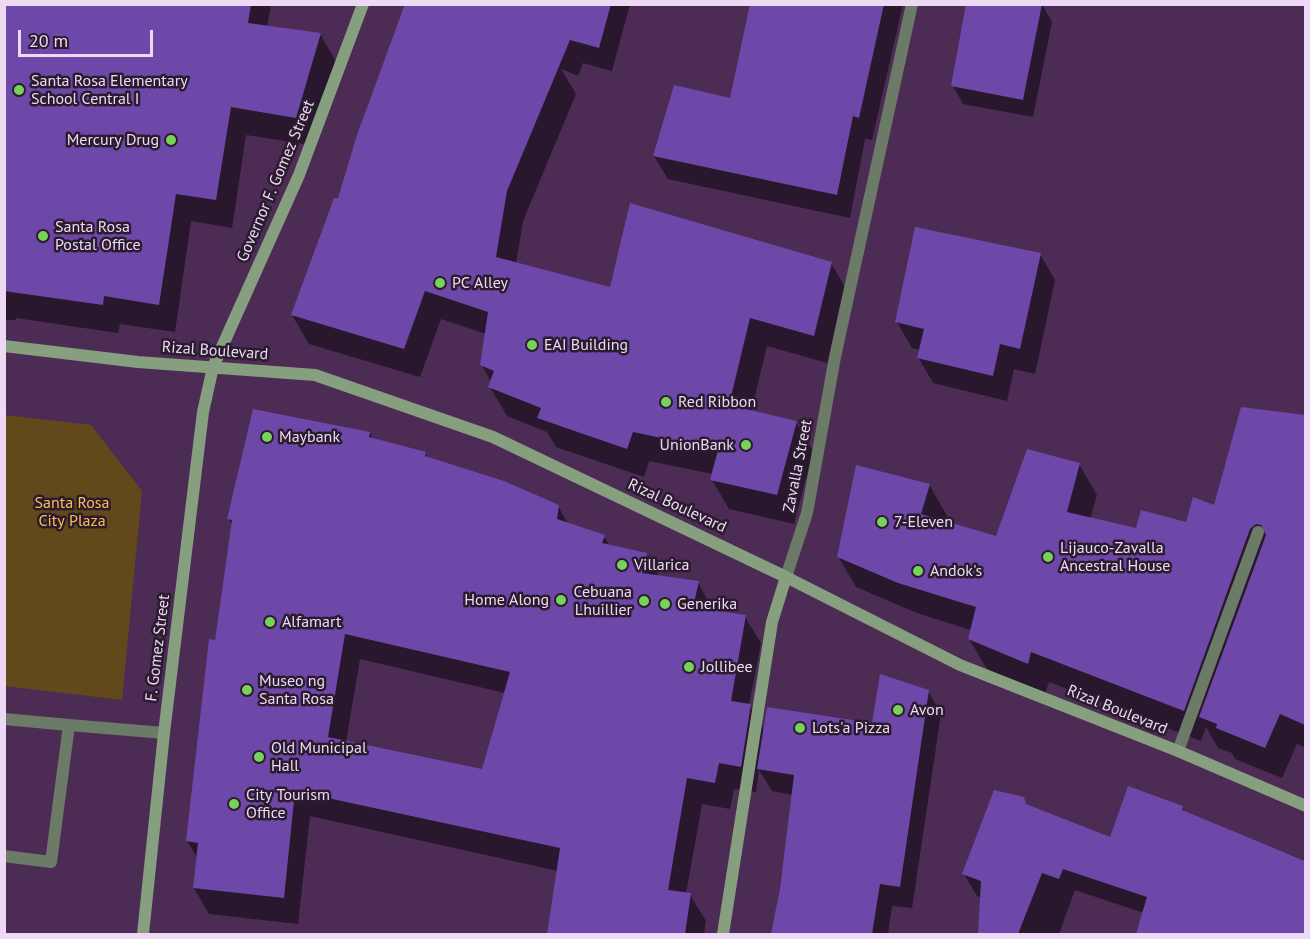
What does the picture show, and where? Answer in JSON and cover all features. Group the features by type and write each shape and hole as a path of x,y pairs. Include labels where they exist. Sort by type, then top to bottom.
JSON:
{"main road":[{"name":"Governor F. Gomez Street","path":"213,368 299,175 363,4"},
{"name":"Rizal Boulevard","path":"4,346 138,362 315,375 493,437 786,577 960,665 1178,752 1305,806"},
{"name":"F. Gomez Street","path":"143,934 164,733 203,412 213,368"},
{"name":"Zavalla Street","path":"723,934 772,622 786,577"}],"street":[{"name":"Zavalla Street","path":"786,577 807,513 838,345 912,4"},
{"path":"1178,752 1258,532"},
{"path":"4,718 164,733"},
{"path":"4,856 51,862 69,725"}],"green space":[{"name":"Santa Rosa City Plaza","path":"5,415 91,425 142,491 122,700 5,686"}],"building":[{"path":"4,4 251,4 248,23 321,33 296,118 231,107 216,200 176,194 159,305 104,296 103,305 4,291"},
{"path":"405,4 611,4 599,48 570,40 507,191 496,257 610,287 630,203 832,262 814,336 750,318 729,405 797,421 777,495 710,480 718,450 633,432 627,449 537,418 541,408 488,387 494,371 480,365 488,312 425,291 404,349 291,315 334,198 338,198 357,135"},
{"path":"750,4 884,4 859,118 853,116 837,195 653,156 674,85 730,98"},
{"path":"966,4 1042,4 1023,100 951,86"},
{"path":"915,227 1041,253 1020,349 1000,344 993,376 917,358 924,329 895,322"},
{"path":"1241,407 1305,415 1305,725 1280,714 1265,748 1216,728 1217,724 1199,717 1266,535 1261,525 1256,524 1250,529 1184,711 1031,652 1028,664 968,639 976,607 898,583 837,557 856,465 930,484 921,514 996,536 1027,449 1080,463 1067,512 1136,528 1141,510 1186,522 1193,497 1214,505"},
{"path":"253,409 370,432 369,437 426,452 425,456 504,481 559,505 557,519 605,535 602,543 647,553 642,573 699,581 693,607 746,615 731,701 751,704 741,767 719,763 715,783 687,778 668,890 691,893 685,934 547,934 560,848 295,791 284,898 193,888 198,843 186,841 209,639 215,640 232,520 227,519","holes":["345,634 510,672 482,769 328,737"]},
{"path":"880,674 929,690 900,887 880,884 872,934 771,934 780,888 794,775 757,769 767,707 872,723"},
{"path":"1128,786 1183,806 1182,810 1305,861 1305,934 1136,934 1147,897 1063,869 1059,879 1042,873 1018,934 978,934 981,881 962,874 994,790 1024,797 1026,804 1110,837"}],"place":[{"name":"Santa Rosa Elementary School Central I","path":"19,90"},
{"name":"Mercury Drug","path":"171,140"},
{"name":"Santa Rosa Postal Office","path":"43,236"},
{"name":"PC Alley","path":"440,283"},
{"name":"EAI Building","path":"532,345"},
{"name":"Red Ribbon","path":"666,402"},
{"name":"Maybank","path":"267,437"},
{"name":"UnionBank","path":"746,445"},
{"name":"7-Eleven","path":"882,522"},
{"name":"Lijauco-Zavalla Ancestral House","path":"1048,557"},
{"name":"Villarica","path":"622,565"},
{"name":"Andok's","path":"918,571"},
{"name":"Home Along","path":"561,600"},
{"name":"Cebuana Lhuillier","path":"644,601"},
{"name":"Generika","path":"665,604"},
{"name":"Alfamart","path":"270,622"},
{"name":"Jollibee","path":"689,667"},
{"name":"Museo ng Santa Rosa","path":"247,690"},
{"name":"Avon","path":"898,710"},
{"name":"Lots'a Pizza","path":"800,728"},
{"name":"Old Municipal Hall","path":"259,757"},
{"name":"City Tourism Office","path":"234,804"}]}
